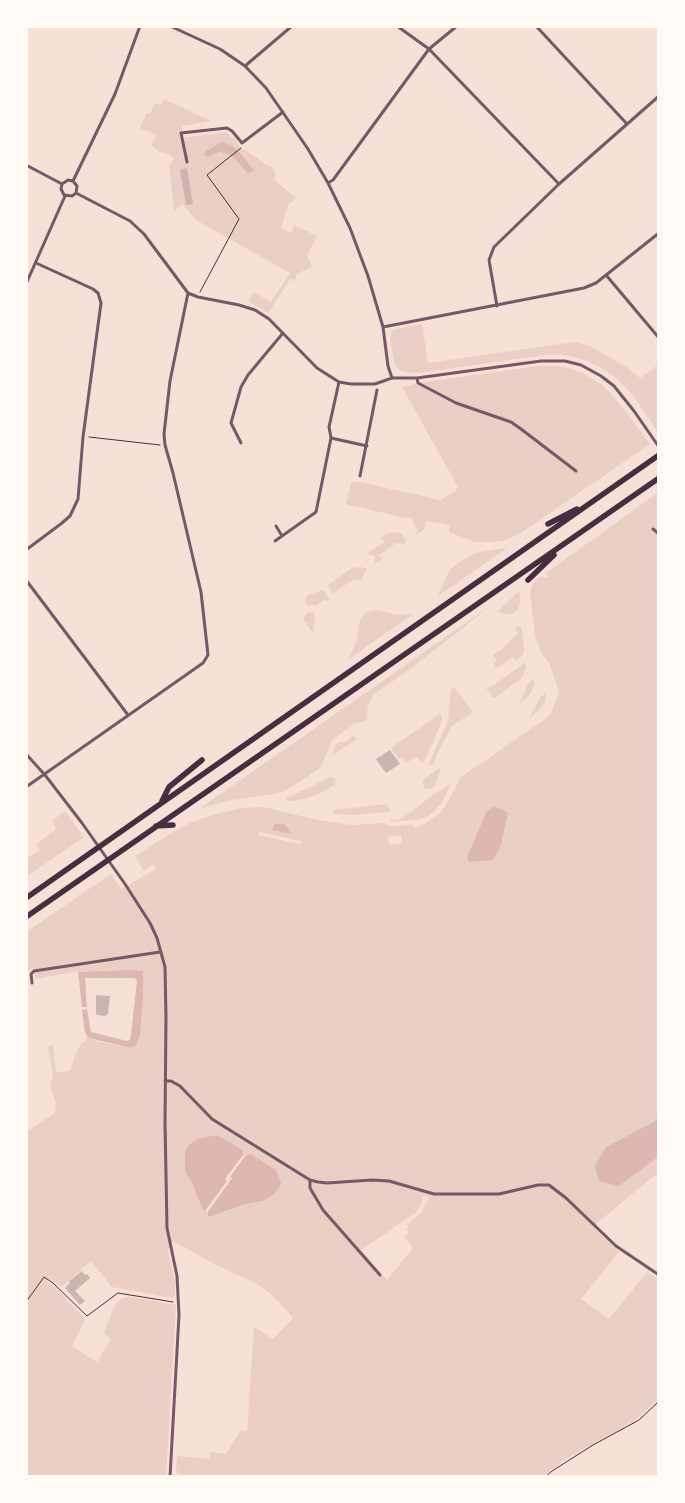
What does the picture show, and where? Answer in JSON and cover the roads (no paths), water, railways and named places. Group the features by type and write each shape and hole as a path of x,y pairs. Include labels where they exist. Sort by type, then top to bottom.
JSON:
{"highway":[{"path":"26,898 659,455"},
{"path":"26,917 659,478"},
{"path":"548,524 598,498"},
{"path":"528,580 566,543"},
{"path":"161,803 169,787 202,760"},
{"path":"156,826 173,826"}],"street":[{"path":"73,181 115,94 140,26"},
{"path":"170,26 220,49 245,66 266,88 308,149 328,183 350,228 368,276 383,327 388,366 392,378"},
{"path":"245,66 292,26"},
{"path":"398,26 429,49 559,184"},
{"path":"328,183 333,180 429,49 457,26"},
{"path":"536,26 627,124"},
{"path":"497,306 489,260 494,246 559,184 659,96"},
{"path":"187,162 181,133 227,128 242,143 283,112"},
{"path":"26,165 62,184"},
{"path":"68,180 73,181 77,186 76,193 72,196 66,196 60,189 62,184 68,180"},
{"path":"76,193 130,221 144,234 188,293 255,310 269,319 317,368 338,382 375,384 392,378 417,378 541,361 565,361 581,365 614,386 659,447"},
{"path":"26,284 66,196"},
{"path":"383,327 584,288 596,283 659,233"},
{"path":"26,550 70,516 78,499 83,437 101,303 98,293 93,289 36,263"},
{"path":"606,275 659,338"},
{"path":"26,788 203,663 208,654 201,592 165,445 164,434 170,381 188,293"},
{"path":"241,442 231,423 241,387 248,375 283,333"},
{"path":"417,378 418,383 456,403 511,422 576,470"},
{"path":"275,541 316,512 331,438 329,427 338,382"},
{"path":"360,476 377,390"},
{"path":"331,438 367,446"},
{"path":"276,526 282,536"},
{"path":"653,529 659,534"},
{"path":"26,580 128,715"},
{"path":"26,754 45,775 82,823 126,884 150,923 157,938 165,967 167,1228 177,1276 179,1302 170,1477"},
{"path":"32,982 31,974 34,971 160,952"},
{"path":"166,1081 176,1084 184,1090 212,1120 310,1180 326,1183 372,1180 388,1181 434,1194 499,1194 538,1185 549,1185 566,1198 616,1246 659,1275"},
{"path":"310,1180 310,1188 323,1210 380,1275"}]}
